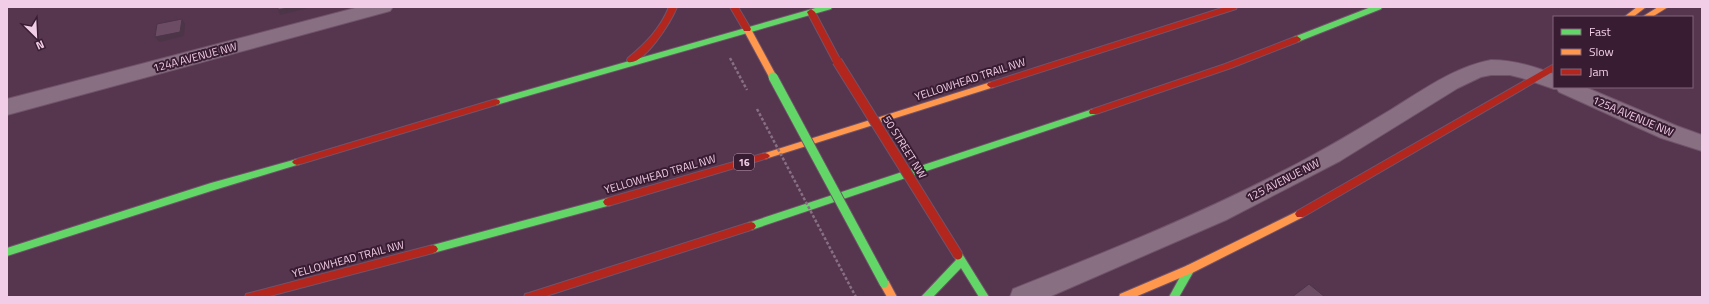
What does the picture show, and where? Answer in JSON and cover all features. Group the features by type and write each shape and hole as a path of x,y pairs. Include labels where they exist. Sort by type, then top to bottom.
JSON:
{"main road":[{"path":"626,64 648,47 665,26 673,7"},
{"path":"734,7 892,297"},
{"path":"7,252 211,187 747,29 810,9 828,7"},
{"name":"YELLOWHEAD TRAIL NW","path":"250,297 502,231 707,174 1233,7"},
{"path":"529,297 933,166 1221,68 1378,7"},
{"path":"1629,16 1642,7"},
{"path":"1648,16 1664,7"},
{"name":"50 STREET NW","path":"810,9 837,61 984,297"},
{"name":"125 AVENUE NW","path":"1124,297 1190,269 1314,207 1549,75"},
{"path":"926,297 960,258"},
{"path":"1174,297 1190,269"}],"street":[{"name":"124A AVENUE NW","path":"7,107 348,12 383,7"},
{"name":"125 AVENUE NW","path":"1022,297 1210,216 1271,187 1332,155 1451,83 1470,74 1482,69 1497,67 1549,75"},
{"name":"125A AVENUE NW","path":"1568,88 1669,132 1702,143"}],"path":[{"path":"754,104 856,297"}],"building":[{"path":"278,7 292,7 278,10"},
{"path":"182,19 180,32 155,37 157,24"},
{"path":"1309,284 1325,297 1292,297"}],"traffic: fast":[{"path":"496,102 828,7"},
{"path":"1297,39 1378,7"},
{"path":"773,77 884,283"},
{"path":"751,226 1093,112"},
{"path":"7,252 211,187 297,162"},
{"path":"433,249 608,202"},
{"path":"958,255 984,297"},
{"path":"926,297 961,261"},
{"path":"1174,297 1190,269"}],"traffic: slow":[{"path":"1629,16 1642,7"},
{"path":"1648,16 1664,7"},
{"path":"747,29 773,77"},
{"path":"765,156 991,85"},
{"path":"1124,297 1190,269 1300,214"},
{"path":"884,283 892,297"}],"traffic: jam":[{"path":"631,60 644,49 661,30 673,7"},
{"path":"734,7 747,29"},
{"path":"991,85 1233,7"},
{"path":"811,12 837,61"},
{"path":"1093,112 1228,66 1297,39"},
{"path":"837,61 958,255"},
{"path":"1300,214 1553,68"},
{"path":"297,162 496,102"},
{"path":"608,202 765,156"},
{"path":"529,297 751,226"},
{"path":"250,297 433,249"}]}
